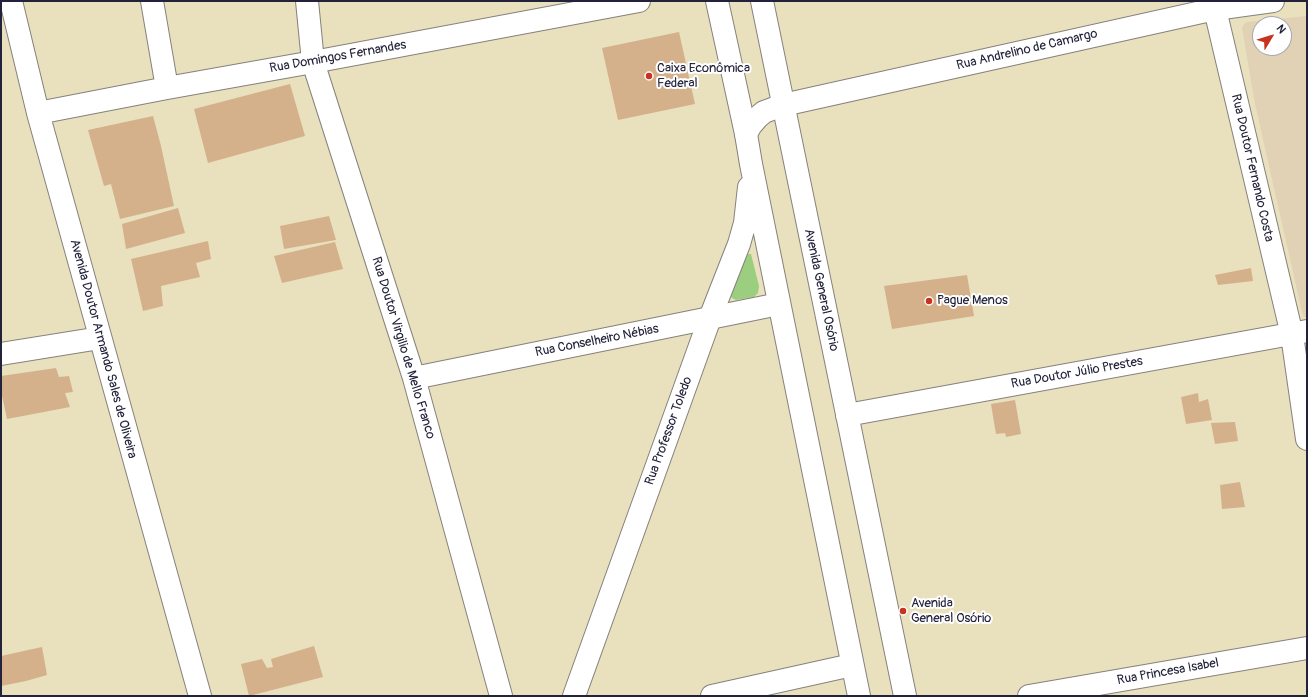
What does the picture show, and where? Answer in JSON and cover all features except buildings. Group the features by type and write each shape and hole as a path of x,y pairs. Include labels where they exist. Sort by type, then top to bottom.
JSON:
{"street":[{"name":"Avenida Doutor Armando Sales de Oliveira","path":"11,1 38,113 200,696"},
{"path":"152,1 167,88"},
{"name":"Rua Doutor Virgilio de Mello Franco","path":"307,1 313,62 414,378 501,696"},
{"name":"Rua Domingos Fernandes","path":"38,113 638,1"},
{"path":"717,1 746,134 859,696"},
{"name":"Avenida General Osório","path":"762,1 905,696"},
{"name":"Rua Andrelino de Camargo","path":"746,134 751,125 764,112 783,105 1214,5 1273,1"},
{"name":"Rua Doutor Fernando Costa","path":"1214,5 1299,333 1307,439"},
{"name":"Rua Professor Toledo","path":"574,696 710,318 739,244 745,223 751,164"},
{"name":"Rua Conselheiro Nébias","path":"414,378 779,304"},
{"name":"Rua Doutor Júlio Prestes","path":"847,415 1299,333"},
{"path":"1,354 100,338"},
{"name":"Rua Princesa Isabel","path":"1029,696 1307,648"},
{"path":"712,696 852,665"}],"shaded area":[{"path":"1307,16 1307,317 1304,317 1302,312 1255,104 1242,28 1244,24 1252,22 1252,56 1292,56 1292,18"}],"green space":[{"path":"748,254 751,254 759,286 758,293 754,297 736,300 729,294"}],"place":[{"name":"Caixa Econômica Federal","path":"649,76"},
{"name":"Pague Menos","path":"929,301"},
{"name":"Avenida General Osório","path":"903,611"}]}
